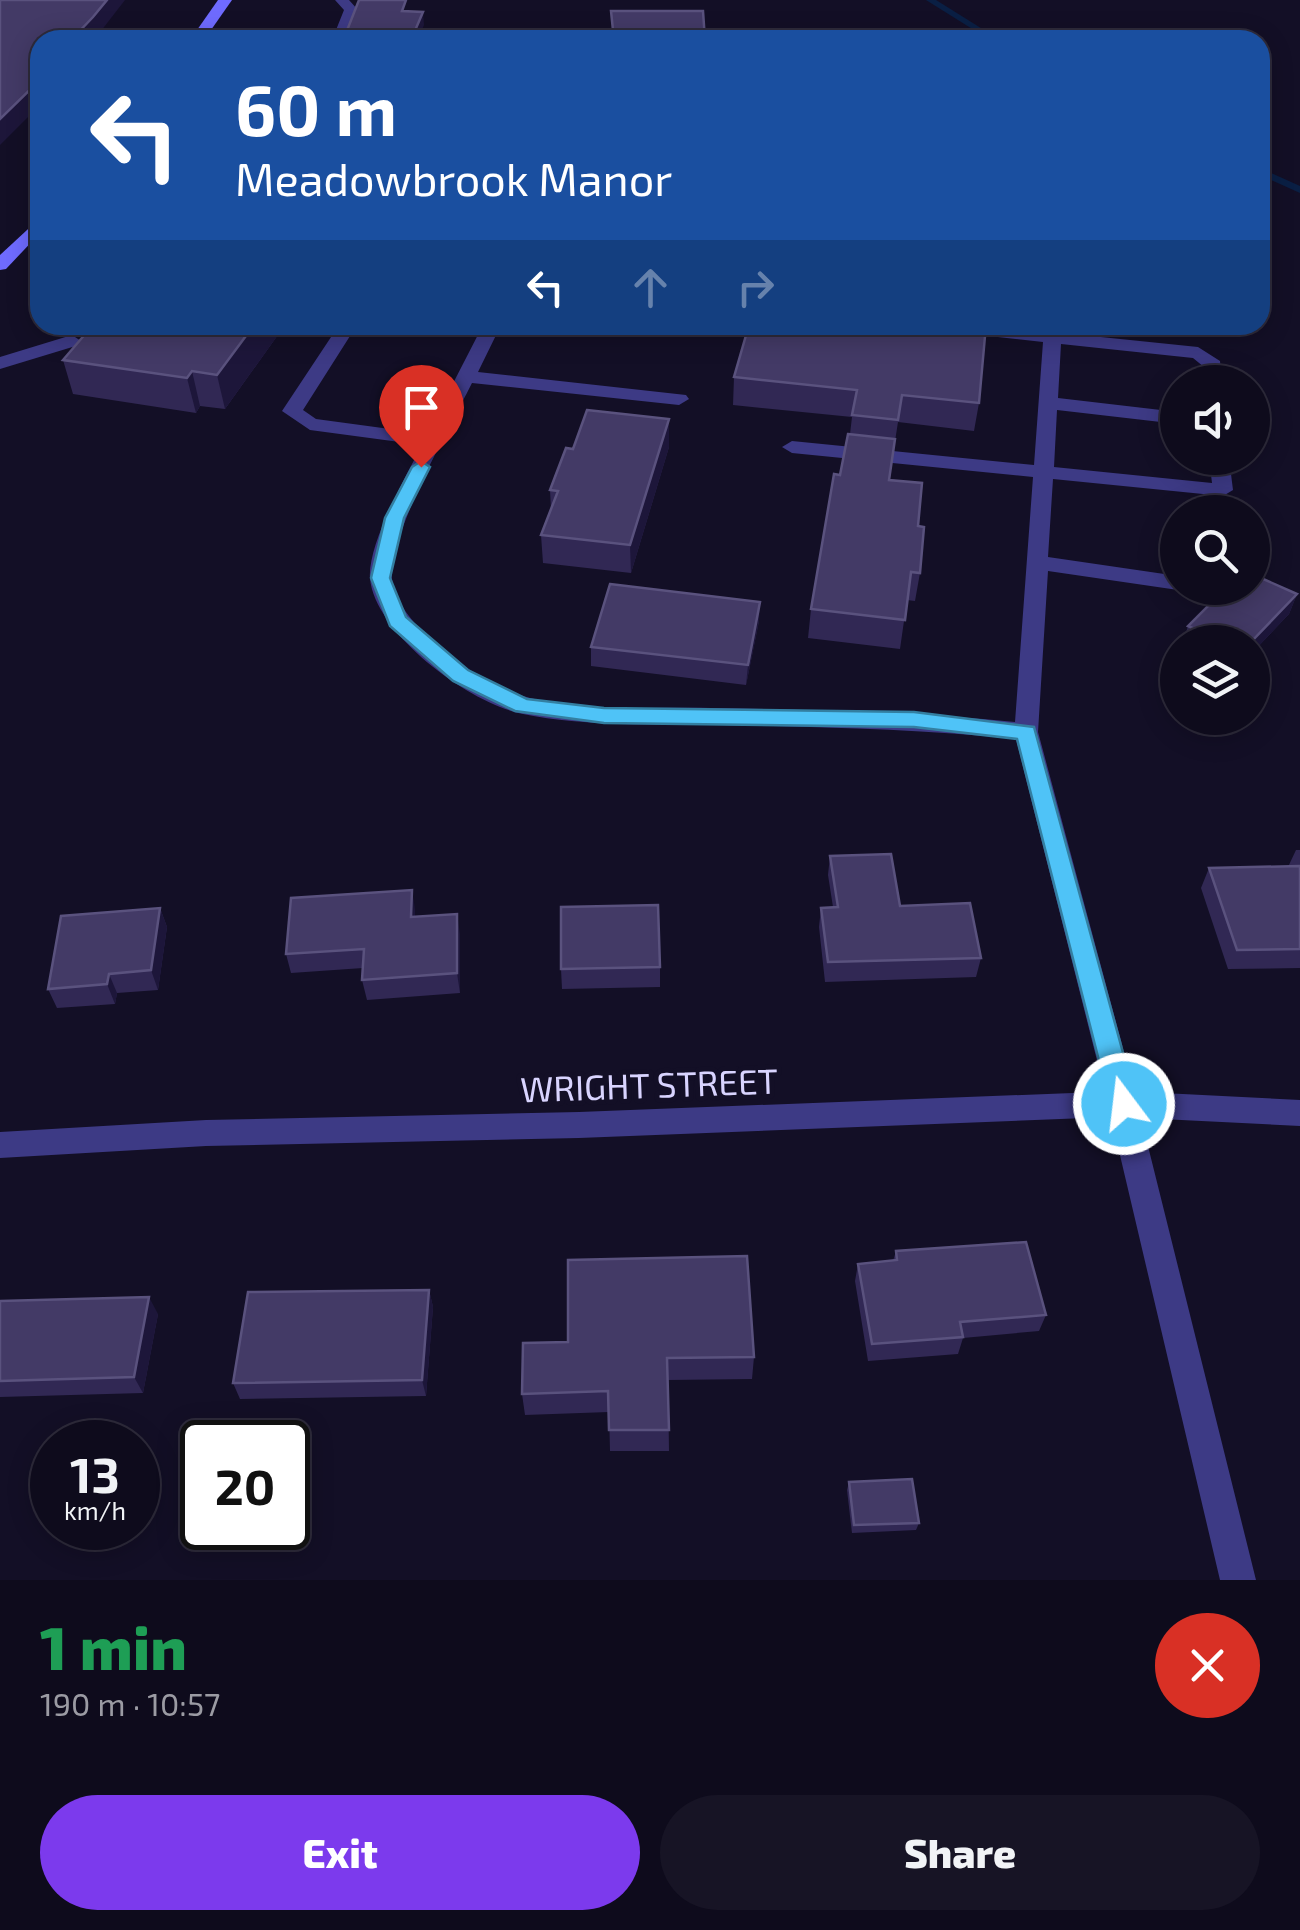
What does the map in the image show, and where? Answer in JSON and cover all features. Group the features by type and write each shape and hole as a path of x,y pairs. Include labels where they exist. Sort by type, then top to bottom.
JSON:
{"main road":[{"path":"204,30 225,0"},
{"path":"0,264 30,233"}],"street":[{"path":"342,0 351,10 343,30"},
{"path":"341,335 292,411 310,424 434,441"},
{"path":"487,335 394,518 380,578 397,621 461,676 523,706 604,716 914,720 1026,732"},
{"path":"1053,335 1026,732 1124,1104 1238,1580"},
{"path":"1079,335 1198,353 1213,365"},
{"path":"0,363 72,341"},
{"path":"466,377 679,399"},
{"path":"1048,403 1160,416"},
{"path":"792,447 1223,490 1221,475"},
{"path":"1036,562 1160,580"},
{"name":"WRIGHT STREET","path":"0,1146 206,1134 1124,1104 1300,1112"}],"building":[{"path":"0,0 107,0 81,30 30,30 30,90 0,119"},
{"path":"359,0 406,0 402,11 423,12 415,30 348,28"},
{"path":"611,11 703,11 704,30 613,30"},
{"path":"84,335 247,335 217,375 192,371 187,378 63,360"},
{"path":"746,335 985,335 979,403 902,395 898,420 852,415 857,390 734,377"},
{"path":"587,410 669,419 630,545 541,535 558,491 550,490 566,448 573,449"},
{"path":"848,434 895,439 889,480 922,483 918,526 924,527 920,573 911,572 905,620 811,609 834,474 840,475"},
{"path":"1270,582 1297,594 1267,625 1189,625 1209,605 1270,605"},
{"path":"610,584 760,602 748,665 591,647"},
{"path":"891,854 900,906 970,903 981,958 828,962 821,908 838,907 830,856"},
{"path":"1300,866 1300,949 1237,950 1209,868"},
{"path":"412,890 411,917 457,914 457,973 362,980 364,949 286,954 291,898"},
{"path":"658,905 660,967 561,969 561,907"},
{"path":"160,908 151,970 109,974 107,984 48,989 61,916"},
{"path":"1026,1242 1046,1315 960,1322 963,1337 872,1344 858,1264 897,1260 896,1251"},
{"path":"747,1256 754,1357 667,1358 669,1430 609,1430 608,1391 522,1394 523,1343 568,1342 568,1260"},
{"path":"429,1290 422,1380 233,1383 248,1292"},
{"path":"149,1297 134,1377 0,1381 0,1301"},
{"path":"912,1479 919,1523 854,1525 849,1482"}],"waterway":[{"path":"930,0 980,30"},
{"path":"1270,176 1300,190"}],"route":[{"path":"421,467 394,518 380,578 397,621 461,676 523,706 604,716 914,720 1026,732 1124,1104"}]}
